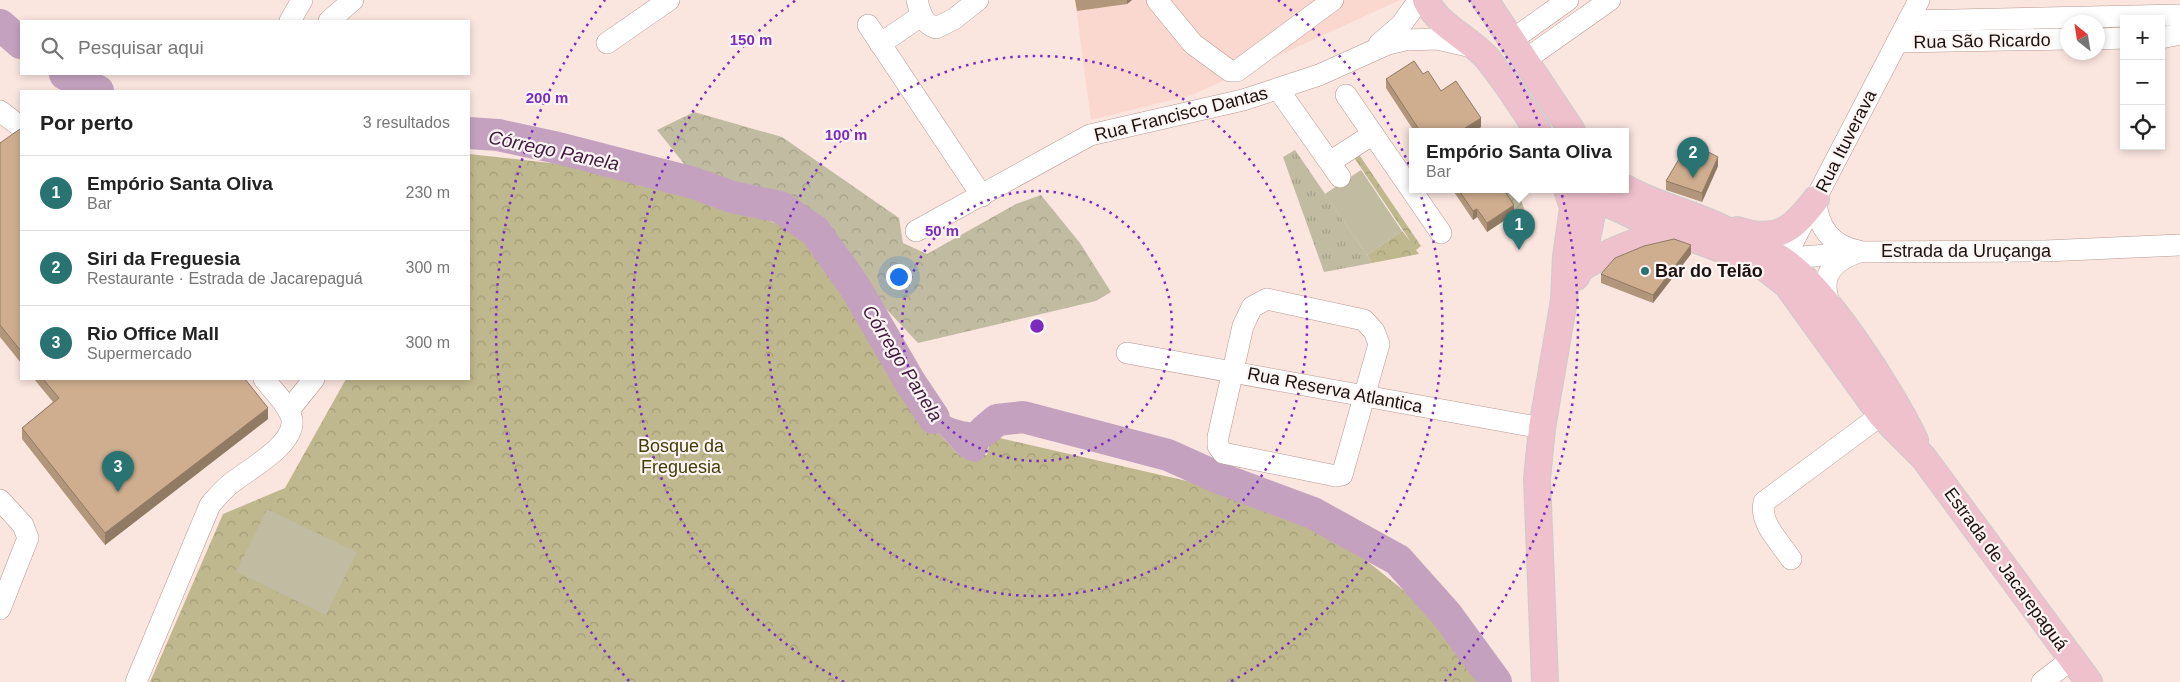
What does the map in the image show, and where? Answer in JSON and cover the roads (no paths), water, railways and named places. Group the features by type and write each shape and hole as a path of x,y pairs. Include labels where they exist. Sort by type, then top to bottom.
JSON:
{"main road":[{"path":"1426,0 1437,16 1479,50 1536,128"},
{"path":"1470,0 1488,24 1518,50"},
{"path":"1485,0 1570,128"},
{"name":"Estrada de Jacarepaguá","path":"1629,190 1708,222 1786,273 1881,415 1923,457 2088,682"},
{"path":"1545,682 1537,478 1542,428 1564,300 1566,257 1573,208 1568,193"},
{"path":"1564,300 1581,268 1593,193"},
{"name":"Estrada de Jacarepaguá","path":"1595,193 1676,232 1771,272 1786,273 1796,271 1835,314 1897,404 1923,457"},
{"path":"1708,222 1753,235 1773,234 1798,223 1816,199"},
{"path":"1581,268 1601,256 1653,236 1676,232"}],"street":[{"path":"291,20 302,0"},
{"path":"330,20 353,0"},
{"path":"606,43 669,0"},
{"path":"880,44 919,8 930,26 936,28 954,18 978,0"},
{"path":"1157,0 1193,44 1230,71 1237,71 1333,0"},
{"name":"Rua Francisco Dantas","path":"1371,51 1401,25 1419,0"},
{"path":"1518,50 1568,0"},
{"path":"1518,50 1610,0"},
{"name":"Rua Ituverava","path":"1786,273 1790,248 1919,0"},
{"name":"Rua São Ricardo","path":"1908,21 2180,15"},
{"path":"868,25 982,196"},
{"path":"2165,37 2180,34"},
{"name":"Rua Francisco Dantas","path":"916,231 1090,135 1234,102 1278,89 1319,74 1371,51 1404,40 1422,38 1451,40 1479,50"},
{"path":"2105,39 2120,38"},
{"name":"Rua São Ricardo","path":"1897,42 2060,39"},
{"path":"1278,89 1335,169 1373,134"},
{"path":"1346,95 1409,186"},
{"path":"0,111 20,126"},
{"path":"1414,193 1441,233"},
{"path":"1816,199 1818,216 1826,232 1842,246 1861,252"},
{"name":"Estrada da Uruçanga","path":"1786,273 1803,257 1861,252 2045,251 2180,245"},
{"path":"1835,314 1828,298 1828,273 1845,257 1861,252"},
{"path":"1266,299 1364,320 1374,331 1379,344 1366,397 1342,475 1336,476 1223,453 1218,446 1218,437 1243,326 1252,307 1266,299"},
{"name":"Rua Reserva Atlantica","path":"1127,353 1542,428"},
{"path":"136,682 210,505 230,484 263,462 286,438 292,422 289,410 265,380"},
{"path":"289,410 313,380"},
{"path":"1791,559 1764,519 1762,511 1764,502 1881,415"},
{"path":"0,500 23,525 28,538 0,609"},
{"path":"2042,682 2072,659"}],"waterway":[{"name":"Córrego Panela","path":"0,25 20,42"},
{"name":"Córrego Panela","path":"67,75 96,90"},
{"name":"Córrego Panela","path":"470,133 498,135 558,148 694,183 732,197 780,207 815,231 855,287 910,382 934,418"},
{"name":"Córrego Panela","path":"984,431 997,420 1023,417 1168,455 1219,478 1313,513 1398,560 1447,615 1496,682"}],"place":[{"name":"Siri da Freguesia","path":"1693,178"},
{"name":"Empório Santa Oliva","path":"1519,250"},
{"name":"Bar do Telão","path":"1645,271"},
{"name":"Rio Office Mall","path":"118,492"}],"park label":[{"name":"Bosque da Freguesia","path":"681,456"}]}
